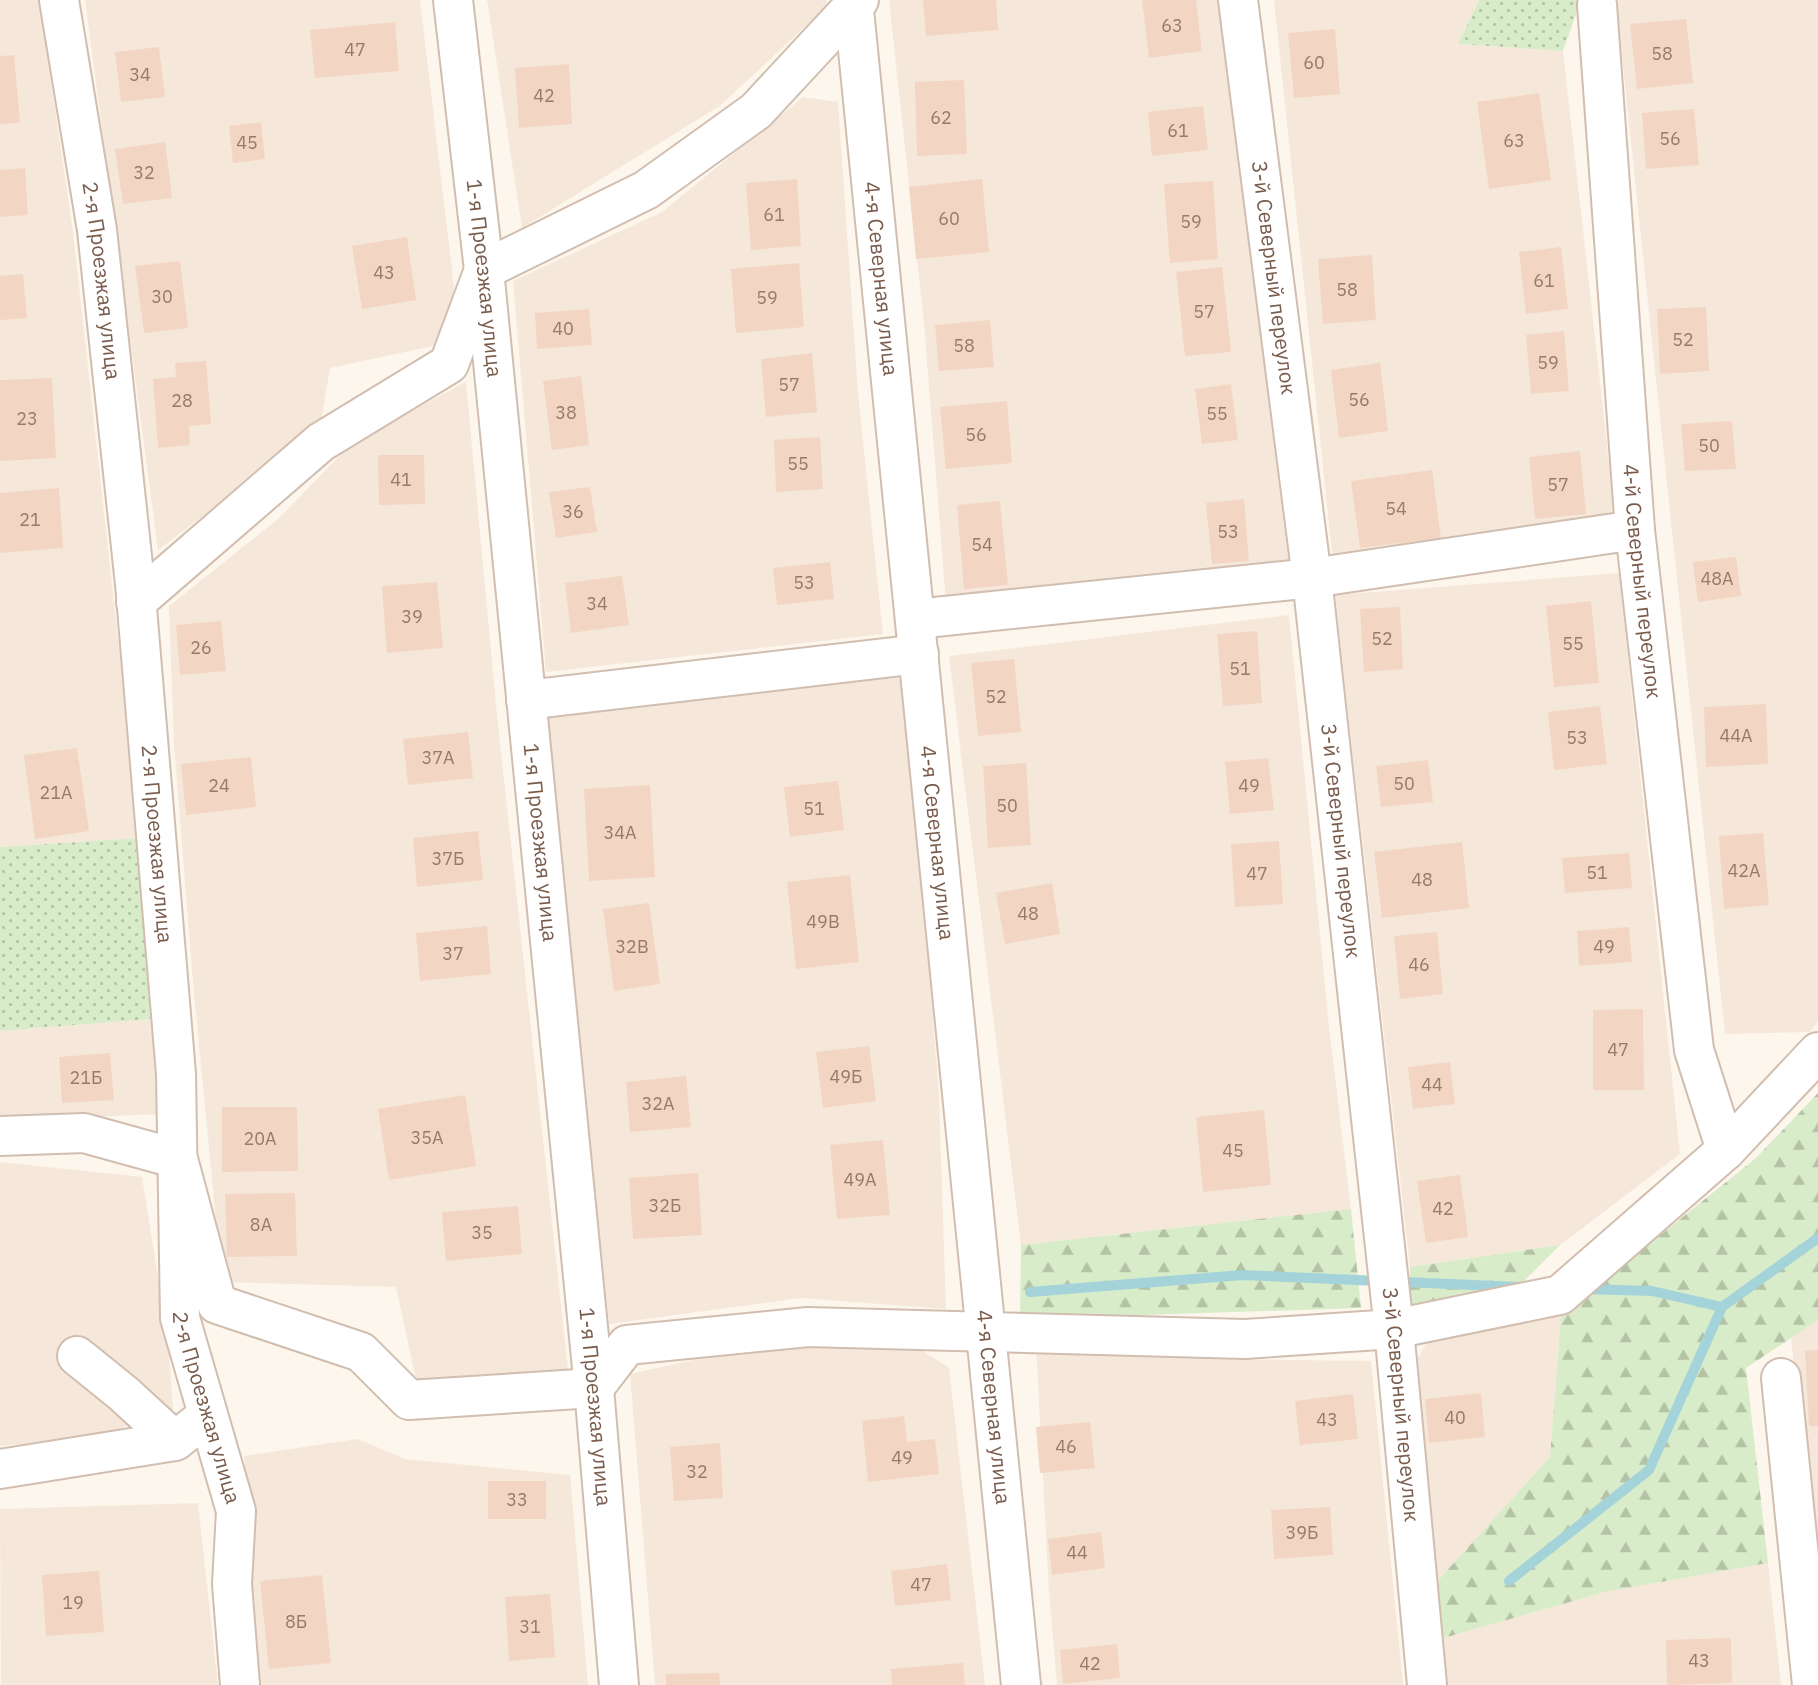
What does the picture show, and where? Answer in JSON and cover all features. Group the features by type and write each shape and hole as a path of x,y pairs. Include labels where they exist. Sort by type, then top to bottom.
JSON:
{"street":[{"name":"2-я Проезжая улица","path":"59,0 97,230 136,601 176,1074 180,1318 236,1511 232,1584 240,1685"},
{"name":"1-я Проезжая улица","path":"453,0 484,270 594,1388 619,1685"},
{"name":"3-й Северный переулок","path":"1238,0 1312,578 1394,1329 1427,1685"},
{"path":"136,601 321,442 449,364 484,270 646,190 723,135 756,111 855,2"},
{"name":"4-я Северная улица","path":"855,2 1021,1685"},
{"name":"4-й Северный переулок","path":"1597,5 1635,530 1694,1050 1726,1150"},
{"path":"526,700 918,636 1635,530"},
{"path":"0,1136 84,1133 178,1159 217,1304 361,1352 409,1400 594,1388 627,1345 808,1327 1245,1339 1394,1329 1560,1295 1726,1150 1818,1052"},
{"path":"77,1356 124,1394 174,1441"},
{"path":"1781,1378 1812,1685"},
{"path":"0,1469 174,1441 208,1415"}],"shaded area":[{"path":"0,0 39,0 73,232 140,838 0,847"},
{"path":"85,0 420,0 457,312 438,345 330,368 320,427 158,550"},
{"path":"487,0 826,0 827,6 721,105 522,228"},
{"path":"889,0 1219,0 1291,581 946,603 924,323"},
{"path":"1274,0 1479,0 1458,44 1563,51 1615,517 1333,562"},
{"path":"1616,0 1818,0 1818,1021 1810,1032 1725,1034"},
{"path":"803,97 838,102 858,393 883,634 546,672 513,281 662,212"},
{"path":"466,382 497,715 568,1370 416,1379 396,1287 222,1282 193,983 174,744 169,606 278,519 353,442"},
{"path":"1619,573 1680,1154 1560,1245 1410,1267 1335,595"},
{"path":"1289,615 1329,1027 1351,1209 1021,1245 949,656"},
{"path":"906,674 939,1096 946,1309 800,1298 609,1324 542,708"},
{"path":"150,1019 161,1114 0,1121 0,1031"},
{"path":"0,1162 142,1177 168,1340 173,1409 94,1438 0,1446"},
{"path":"1561,1315 1550,1457 1432,1587 1411,1372 1430,1336"},
{"path":"1818,1320 1818,1606 1791,1338"},
{"path":"779,1341 911,1343 949,1368 985,1685 655,1685 630,1374"},
{"path":"1036,1344 1220,1359 1371,1361 1403,1685 1057,1685 1049,1593"},
{"path":"358,1439 405,1459 570,1475 588,1685 256,1685 246,1582 252,1528 244,1456"},
{"path":"198,1503 218,1685 1,1685 0,1509"},
{"path":"1768,1563 1781,1685 1445,1685 1440,1639 1605,1592"}],"green space":[{"path":"1479,0 1581,0 1563,51 1458,44"},
{"path":"140,838 150,1019 0,1031 0,847"},
{"path":"1818,1093 1818,1320 1746,1368 1768,1563 1605,1592 1440,1639 1432,1587 1550,1457 1561,1315 1756,1158"},
{"path":"1351,1209 1361,1308 1020,1319 1021,1245"},
{"path":"1560,1245 1509,1296 1409,1314 1410,1267"}],"building":[{"path":"923,0 996,0 998,30 926,36"},
{"path":"1142,0 1196,0 1202,51 1149,58"},
{"path":"1686,19 1693,83 1637,89 1630,24"},
{"path":"395,22 399,71 315,78 310,30"},
{"path":"1335,29 1340,94 1294,98 1288,33"},
{"path":"159,47 165,97 121,102 115,52"},
{"path":"14,55 20,123 0,124 0,56"},
{"path":"569,64 572,124 519,128 515,68"},
{"path":"964,80 967,154 917,156 915,82"},
{"path":"1539,93 1551,180 1489,189 1477,102"},
{"path":"1203,106 1208,150 1152,156 1148,112"},
{"path":"1694,109 1699,165 1646,169 1642,113"},
{"path":"261,122 265,159 233,163 229,126"},
{"path":"165,142 172,198 123,204 115,149"},
{"path":"25,168 28,215 0,217 0,170"},
{"path":"797,179 801,246 751,250 746,183"},
{"path":"982,179 989,252 916,259 909,187"},
{"path":"1213,181 1218,259 1170,263 1164,184"},
{"path":"407,237 416,300 362,309 352,246"},
{"path":"1561,247 1568,309 1526,314 1519,252"},
{"path":"1372,255 1376,320 1323,324 1318,259"},
{"path":"180,261 188,328 144,333 135,266"},
{"path":"799,263 804,327 736,333 731,269"},
{"path":"1222,267 1231,352 1185,356 1176,272"},
{"path":"23,274 27,318 0,320 0,276"},
{"path":"1706,307 1709,371 1660,374 1657,309"},
{"path":"589,309 592,345 537,349 535,313"},
{"path":"990,320 994,367 939,371 935,325"},
{"path":"1564,331 1569,391 1531,394 1526,335"},
{"path":"812,353 817,412 766,417 761,359"},
{"path":"206,361 211,424 189,426 190,445 158,448 153,379 176,377 175,363"},
{"path":"1380,363 1388,431 1339,438 1331,370"},
{"path":"581,376 589,445 552,450 543,381"},
{"path":"52,378 56,458 0,461 0,380"},
{"path":"1231,384 1238,440 1202,444 1195,389"},
{"path":"1007,401 1012,463 946,469 940,407"},
{"path":"1732,421 1736,469 1685,471 1681,424"},
{"path":"820,437 823,489 776,492 774,440"},
{"path":"1580,451 1586,514 1535,519 1529,457"},
{"path":"378,455 424,455 425,504 379,505"},
{"path":"1432,470 1441,538 1360,548 1351,481"},
{"path":"590,487 597,532 556,538 549,492"},
{"path":"59,488 63,548 0,553 0,493"},
{"path":"1244,499 1249,561 1212,564 1206,503"},
{"path":"1000,501 1008,585 964,589 957,505"},
{"path":"1736,557 1741,596 1698,602 1693,562"},
{"path":"830,562 834,599 777,605 773,568"},
{"path":"622,576 629,625 571,633 565,583"},
{"path":"437,582 443,648 387,653 382,586"},
{"path":"1591,601 1599,683 1554,687 1546,606"},
{"path":"1400,607 1403,669 1364,672 1360,609"},
{"path":"221,621 226,671 180,675 176,625"},
{"path":"1257,631 1262,703 1223,706 1217,634"},
{"path":"1014,659 1021,732 978,736 971,663"},
{"path":"1766,704 1768,764 1706,767 1704,707"},
{"path":"1600,706 1607,764 1554,770 1548,712"},
{"path":"468,732 473,778 408,785 403,739"},
{"path":"77,748 89,831 35,839 24,755"},
{"path":"251,757 256,807 186,815 181,764"},
{"path":"1268,758 1274,810 1230,814 1225,762"},
{"path":"1428,760 1433,802 1381,807 1376,766"},
{"path":"1026,763 1031,845 988,848 983,766"},
{"path":"838,781 844,830 790,837 784,787"},
{"path":"650,785 655,877 589,881 584,789"},
{"path":"478,831 483,880 417,887 413,838"},
{"path":"1763,833 1769,905 1724,909 1719,836"},
{"path":"1279,841 1283,904 1235,907 1231,844"},
{"path":"1462,842 1469,908 1382,918 1374,852"},
{"path":"1629,853 1632,888 1565,893 1562,858"},
{"path":"850,875 859,962 796,969 787,882"},
{"path":"1052,883 1060,934 1005,944 996,893"},
{"path":"649,903 660,984 614,991 603,909"},
{"path":"487,926 491,974 420,981 416,933"},
{"path":"1629,927 1632,962 1579,966 1577,931"},
{"path":"1437,932 1443,994 1400,999 1394,936"},
{"path":"1643,1009 1644,1090 1593,1090 1593,1010"},
{"path":"869,1046 876,1101 823,1108 816,1052"},
{"path":"110,1053 114,1100 62,1103 59,1057"},
{"path":"1450,1062 1455,1104 1413,1109 1408,1067"},
{"path":"686,1076 691,1127 630,1132 626,1082"},
{"path":"465,1095 476,1166 389,1180 378,1109"},
{"path":"222,1107 297,1107 298,1171 222,1172"},
{"path":"1264,1110 1271,1185 1203,1192 1196,1117"},
{"path":"883,1140 890,1215 837,1219 830,1145"},
{"path":"698,1173 702,1235 633,1239 629,1178"},
{"path":"1460,1175 1468,1237 1426,1243 1417,1181"},
{"path":"295,1193 297,1256 227,1257 225,1194"},
{"path":"518,1206 522,1254 446,1261 442,1212"},
{"path":"1818,1350 1818,1426 1809,1426 1805,1351"},
{"path":"1481,1393 1485,1437 1429,1443 1425,1399"},
{"path":"1353,1394 1358,1439 1300,1445 1295,1401"},
{"path":"904,1416 907,1442 935,1439 939,1474 868,1482 862,1421"},
{"path":"1090,1422 1095,1468 1040,1473 1036,1427"},
{"path":"720,1443 723,1498 674,1501 670,1447"},
{"path":"488,1481 546,1481 546,1519 488,1519"},
{"path":"1330,1507 1333,1555 1274,1559 1271,1510"},
{"path":"1101,1532 1105,1568 1052,1575 1048,1539"},
{"path":"947,1564 951,1600 895,1606 891,1571"},
{"path":"99,1571 104,1632 46,1636 42,1575"},
{"path":"322,1575 331,1663 269,1669 260,1581"},
{"path":"550,1594 555,1657 509,1661 505,1597"},
{"path":"1731,1638 1732,1683 1667,1685 1666,1640"},
{"path":"1117,1644 1120,1678 1063,1684 1060,1650"},
{"path":"963,1663 965,1685 892,1685 891,1669"},
{"path":"719,1673 720,1685 666,1685 666,1674"}],"waterway":[{"path":"1509,1581 1649,1470 1722,1307 1818,1238"},
{"path":"1030,1292 1243,1275 1519,1287"},
{"path":"1584,1289 1652,1291 1722,1307"}]}
